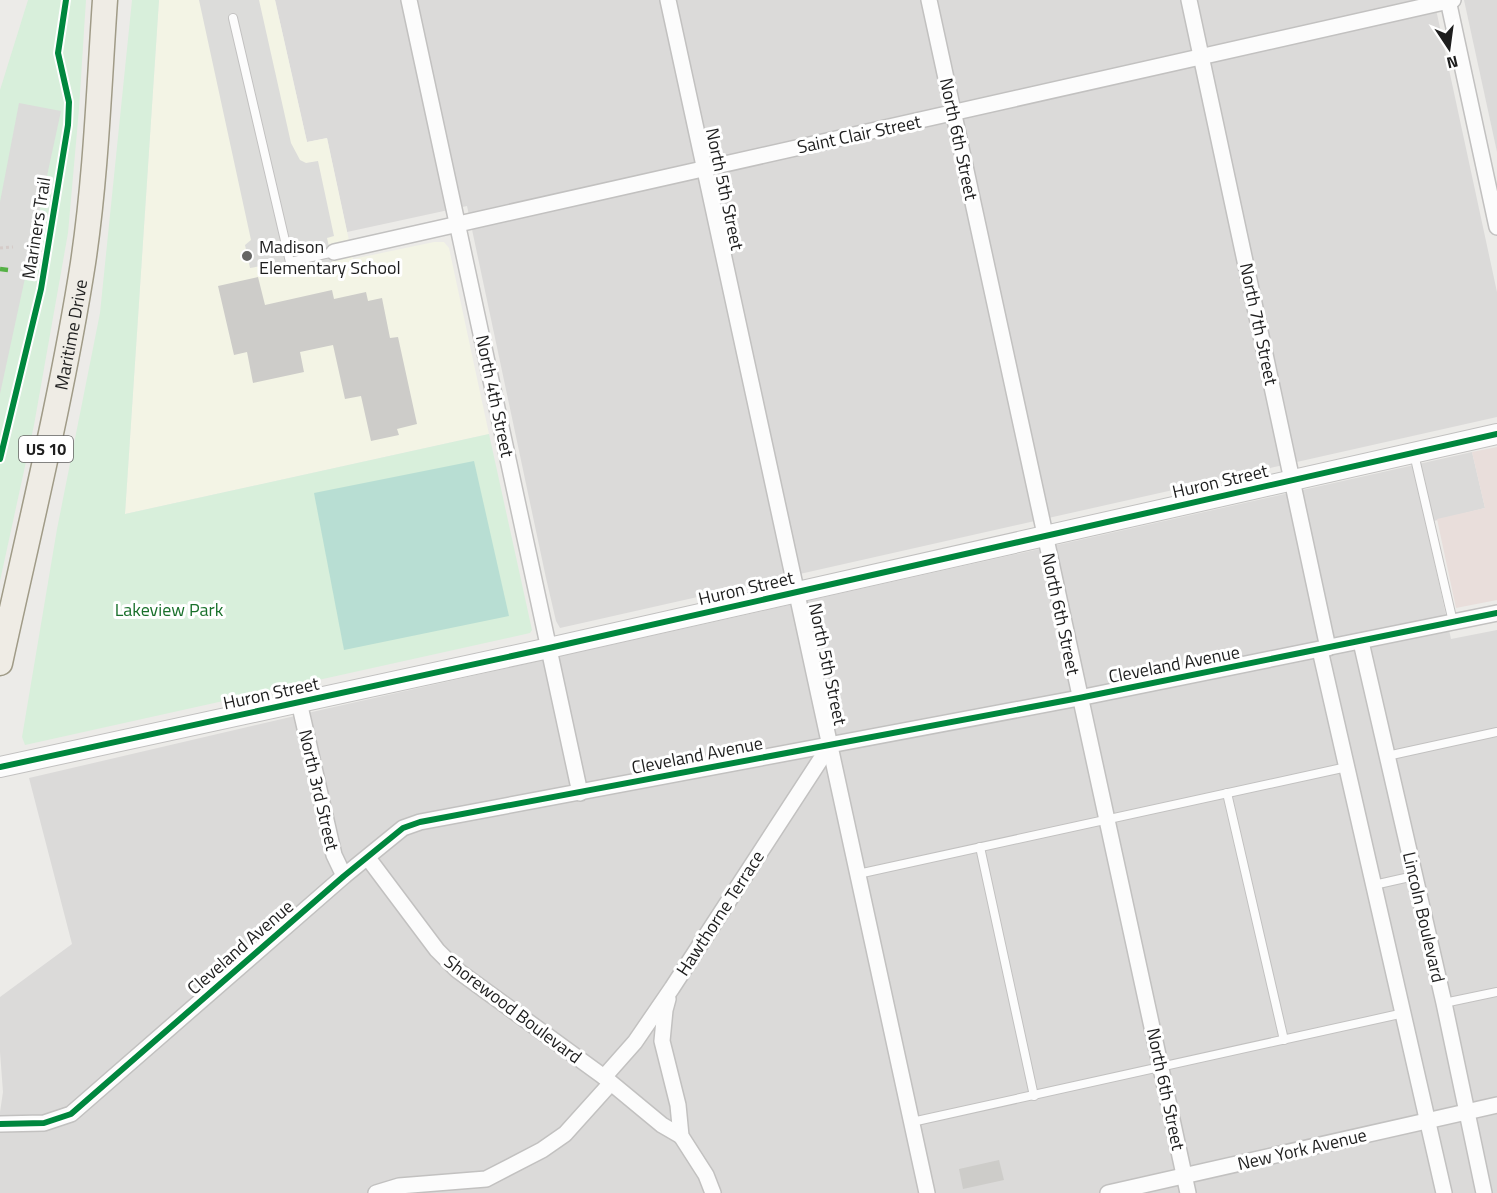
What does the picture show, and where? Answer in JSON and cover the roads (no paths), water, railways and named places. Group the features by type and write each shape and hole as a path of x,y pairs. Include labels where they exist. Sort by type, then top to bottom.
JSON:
{"main road":[{"name":"Maritime Drive","path":"0,663 69,341 83,261 93,165 105,0"}],"street":[{"name":"North 4th Street","path":"409,0 580,793"},
{"name":"North 5th Street","path":"668,0 927,1193"},
{"name":"North 6th Street","path":"929,0 1188,1193"},
{"name":"North 7th Street","path":"1189,0 1292,480 1324,649"},
{"name":"Saint Clair Street","path":"334,252 1202,58 1450,0"},
{"path":"1450,0 1497,227"},
{"name":"Huron Street","path":"0,767 549,648 1497,434"},
{"name":"Cleveland Avenue","path":"0,1124 44,1123 71,1114 344,876 403,828 420,822 1079,698 1497,613"},
{"name":"Lincoln Boulevard","path":"1361,642 1444,1003 1484,1193"},
{"path":"1324,649 1347,767 1444,1193"},
{"name":"North 3rd Street","path":"299,702 334,855 344,876"},
{"name":"Hawthorne Terrace","path":"376,1193 399,1186 488,1186 565,1134 607,1081 672,988 830,745"},
{"name":"Shorewood Boulevard","path":"368,858 437,950 457,970 607,1081 662,1125 681,1136"},
{"name":"Shorewood Boulevard","path":"672,988 665,1010 662,1041 678,1105 681,1136 706,1176 712,1193"},
{"name":"New York Avenue","path":"1108,1193 1497,1105"}],"lane":[{"path":"233,18 290,262 334,252"},
{"path":"1414,453 1453,622"},
{"path":"1387,756 1497,732"},
{"path":"858,874 1347,767"},
{"path":"1227,793 1284,1040"},
{"path":"980,848 1034,1096"},
{"path":"1374,885 1414,876"},
{"path":"1444,1003 1497,992"},
{"path":"912,1122 1404,1013"}],"place":[{"name":"Madison Elementary School","path":"247,256"}],"park label":[{"name":"Lakeview Park","path":"169,609"}]}
